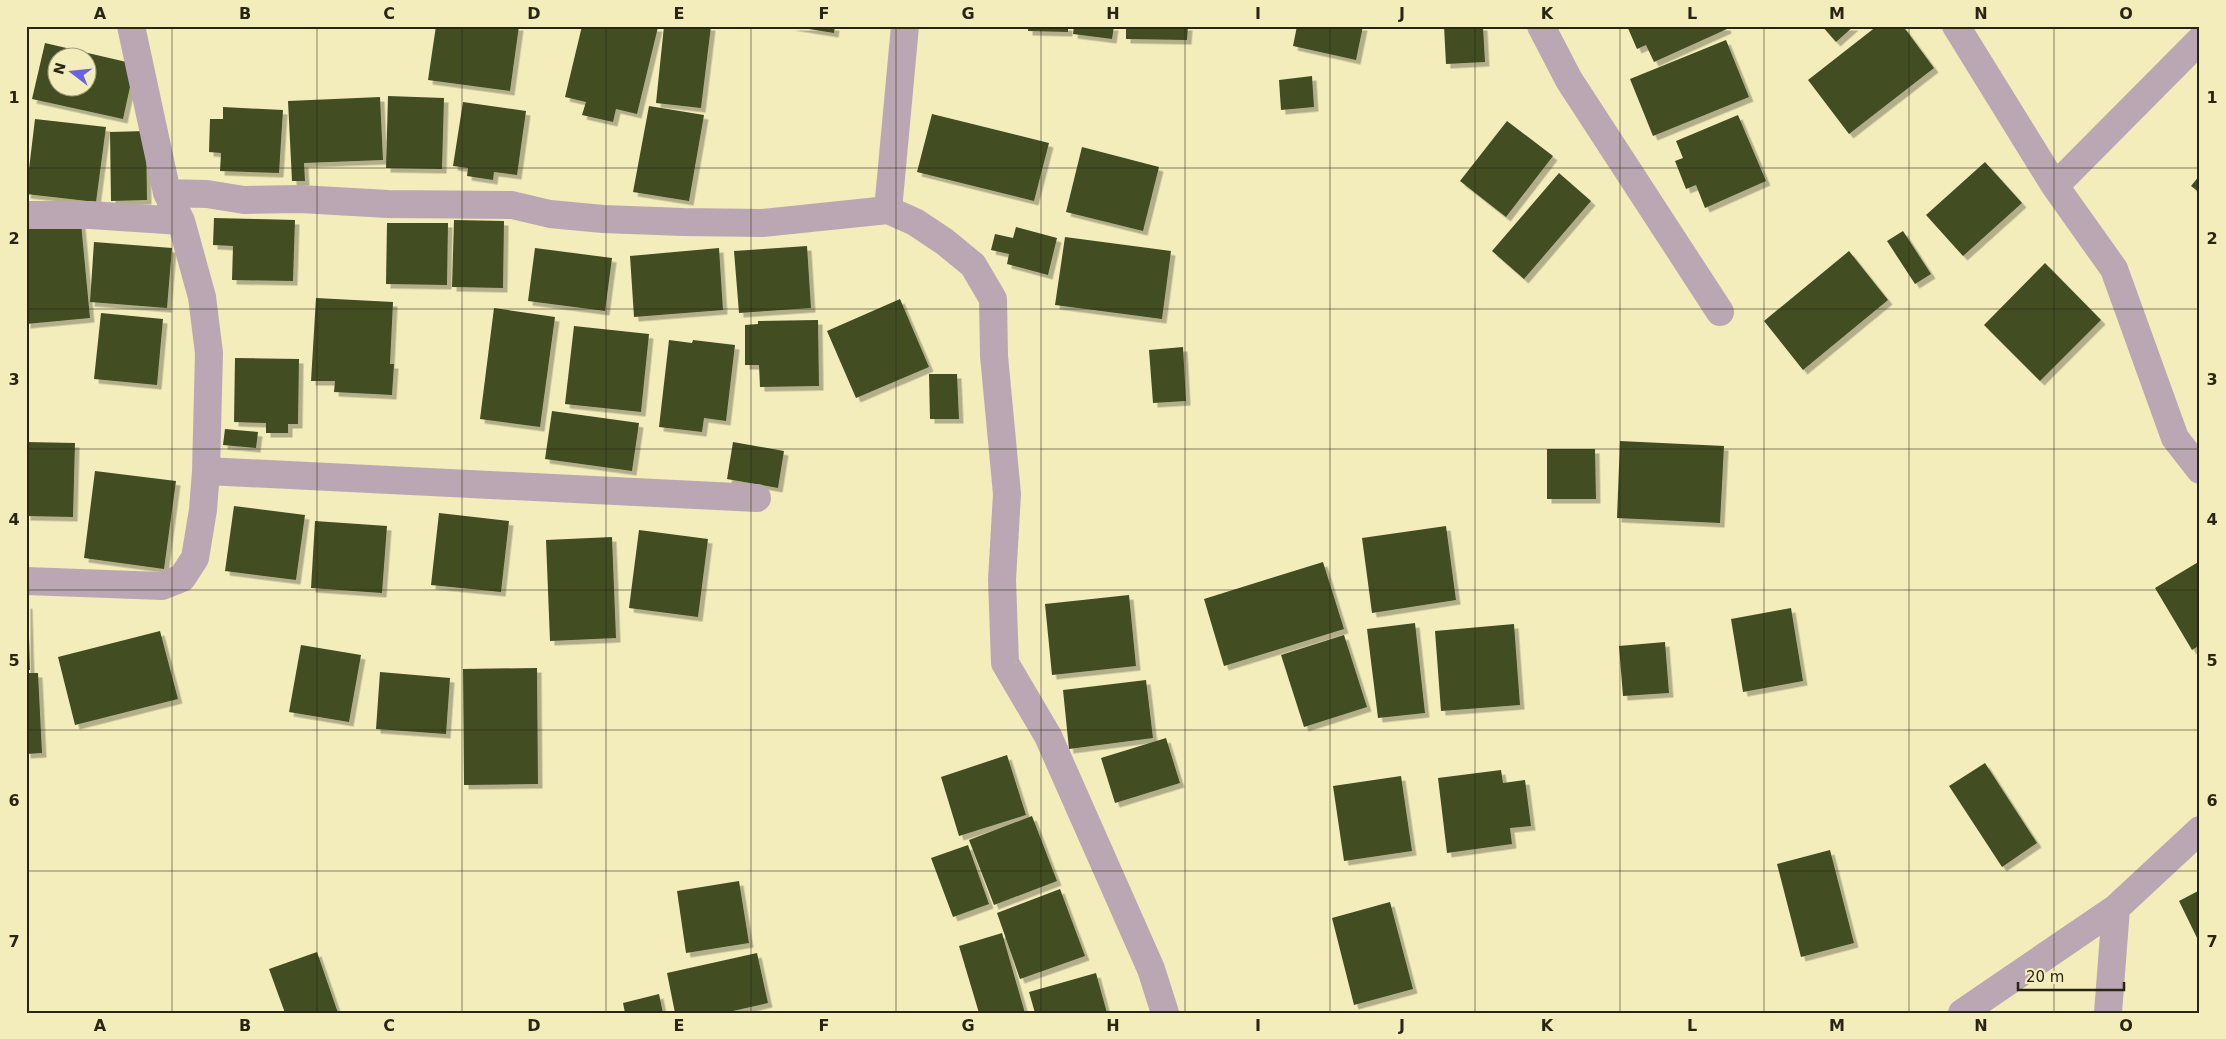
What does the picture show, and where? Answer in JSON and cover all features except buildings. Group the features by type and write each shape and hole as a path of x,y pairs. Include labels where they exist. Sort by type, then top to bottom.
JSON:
{"street":[{"path":"26,581 162,586 182,578 195,558 203,510 206,471 210,353 202,298 181,221 167,193 131,26"},
{"path":"888,210 905,26"},
{"path":"1542,26 1569,80 1720,312"},
{"path":"1956,26 2055,186 2114,269 2176,438 2200,470"},
{"path":"2055,186 2200,40"},
{"path":"167,193 207,194 244,200 300,199 388,204 512,205 559,214 683,222 762,223 888,210 915,222 945,242 973,265 994,299 994,356 1007,494 1002,580 1005,663 1048,736 1151,969 1165,1013"},
{"path":"26,215 90,215 181,221"},
{"path":"206,471 757,498"},
{"path":"1962,1013 2116,908 2200,830"},
{"path":"2108,1013 2116,908"}]}
